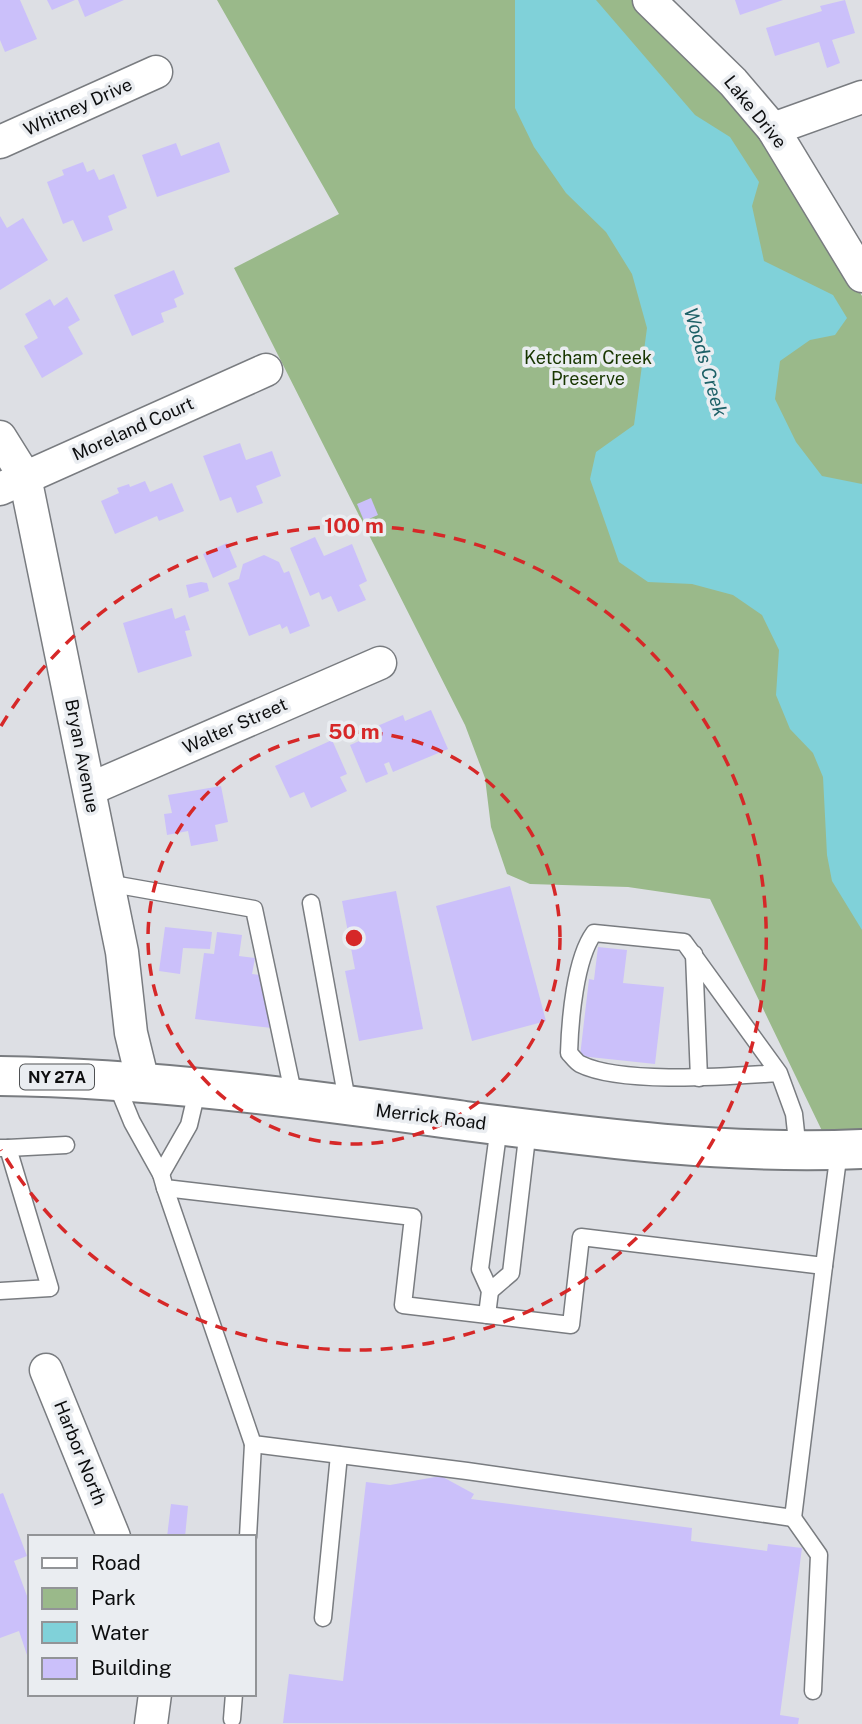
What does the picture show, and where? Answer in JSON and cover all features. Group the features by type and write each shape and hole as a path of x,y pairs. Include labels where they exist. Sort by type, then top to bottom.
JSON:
{"main road":[{"name":"Merrick Road","path":"0,1076 129,1081 198,1087 513,1128 692,1146 798,1152 851,1150"}],"street":[{"name":"Lake Drive","path":"649,0 733,82 773,129 862,276"},
{"name":"Whitney Drive","path":"0,142 156,72"},
{"path":"773,129 862,97"},
{"name":"Moreland Court","path":"13,483 266,370"},
{"name":"Bryan Avenue","path":"0,436 90,789 122,952 131,1033 129,1081"},
{"name":"Walter Street","path":"90,789 380,663"},
{"name":"Harbor North","path":"46,1370 113,1535"},
{"path":"151,1724 155,1696"}],"lane":[{"path":"107,883 254,909 294,1099"},
{"path":"311,903 348,1106"},
{"path":"779,1073 698,1078 618,1073 579,1064 569,1052 570,1023 586,944 594,933 684,942 779,1073 794,1114 798,1152"},
{"path":"694,954 698,1078"},
{"path":"129,1081 132,1122 163,1181 253,1444 248,1535"},
{"path":"163,1181 189,1125 198,1087"},
{"path":"487,1315 490,1291 480,1269 513,1128"},
{"path":"490,1291 511,1273 513,1128"},
{"path":"0,1290 50,1287 4,1148 66,1145"},
{"path":"814,1691 819,1555 793,1518 824,1266 851,1150"},
{"path":"163,1181 413,1217 403,1305 571,1325 581,1237 824,1266"},
{"path":"253,1444 793,1518"},
{"path":"323,1618 339,1455"},
{"path":"232,1719 234,1696"}],"green space":[{"name":"Ketcham Creek Preserve","path":"217,0 637,0 672,35 780,163 862,296 862,1131 825,1137 710,899 628,887 530,884 507,874 491,827 485,778 465,725 234,268 339,214"}],"water":[{"name":"Woods Creek","path":"515,0 596,0 695,115 730,137 759,182 752,206 764,261 833,295 847,318 835,335 810,340 780,361 775,399 796,442 822,476 862,484 862,930 832,881 827,855 823,777 813,753 790,729 776,695 779,650 762,615 733,595 692,584 648,582 619,562 590,479 596,452 634,425 647,328 632,274 606,232 566,193 534,147 515,108"}],"building":[{"path":"0,0 20,0 37,39 5,52 0,40"},
{"path":"47,0 75,0 52,10"},
{"path":"78,0 124,0 85,17"},
{"path":"735,0 783,0 740,15"},
{"path":"845,0 855,33 832,40 840,63 827,68 819,42 775,56 766,28 822,11 820,6"},
{"path":"219,142 230,172 157,197 142,155 176,143 181,156"},
{"path":"83,162 87,172 94,169 99,180 114,174 127,208 108,216 113,230 83,242 73,220 63,224 47,182 64,175 62,170"},
{"path":"0,216 7,228 23,218 48,260 0,290"},
{"path":"174,270 184,294 174,299 177,307 161,313 164,322 132,336 114,295"},
{"path":"67,297 80,320 68,327 83,354 42,378 24,346 38,338 25,314 50,299 54,306"},
{"path":"240,443 246,460 272,451 281,476 256,486 263,503 237,513 231,497 220,501 203,456"},
{"path":"145,481 150,492 172,483 184,511 159,521 157,516 115,534 101,501 119,493 117,488 129,484 130,487"},
{"path":"371,498 378,515 364,521 357,504"},
{"path":"315,537 324,556 352,544 367,581 359,585 366,600 338,612 331,596 322,600 319,592 310,596 290,548"},
{"path":"227,543 237,567 213,578 203,554"},
{"path":"264,555 279,562 284,573 289,571 310,626 290,634 287,626 282,629 280,624 249,636 228,583 239,579 243,564"},
{"path":"207,583 209,591 189,598 186,585"},
{"path":"172,608 175,619 185,615 190,630 185,631 192,656 138,673 123,623"},
{"path":"431,710 448,749 393,772 389,762 384,764 388,774 366,783 350,745 373,735 376,743 381,741 375,727 403,715 405,721"},
{"path":"332,740 347,774 340,777 347,791 311,808 304,792 290,798 275,766"},
{"path":"221,786 228,822 215,825 218,841 191,846 188,831 167,835 164,814 172,813 168,795"},
{"path":"510,886 546,1021 472,1041 436,906"},
{"path":"396,891 423,1029 359,1041 345,971 355,969 342,901"},
{"path":"165,927 212,932 210,949 183,948 180,974 159,971"},
{"path":"217,932 242,935 239,956 255,958 252,974 260,975 260,980 278,983 272,1028 195,1019 204,953 214,954"},
{"path":"598,947 627,950 623,983 664,987 655,1064 580,1056 589,979 594,980"},
{"path":"441,1476 474,1494 471,1499 692,1528 691,1541 767,1551 768,1544 802,1548 780,1715 799,1718 798,1724 283,1723 289,1674 343,1681 366,1482 390,1485"},
{"path":"3,1493 27,1556 14,1561 28,1599 28,1658 19,1631 0,1638 0,1494"},
{"path":"171,1504 188,1506 185,1535 167,1535"}]}
